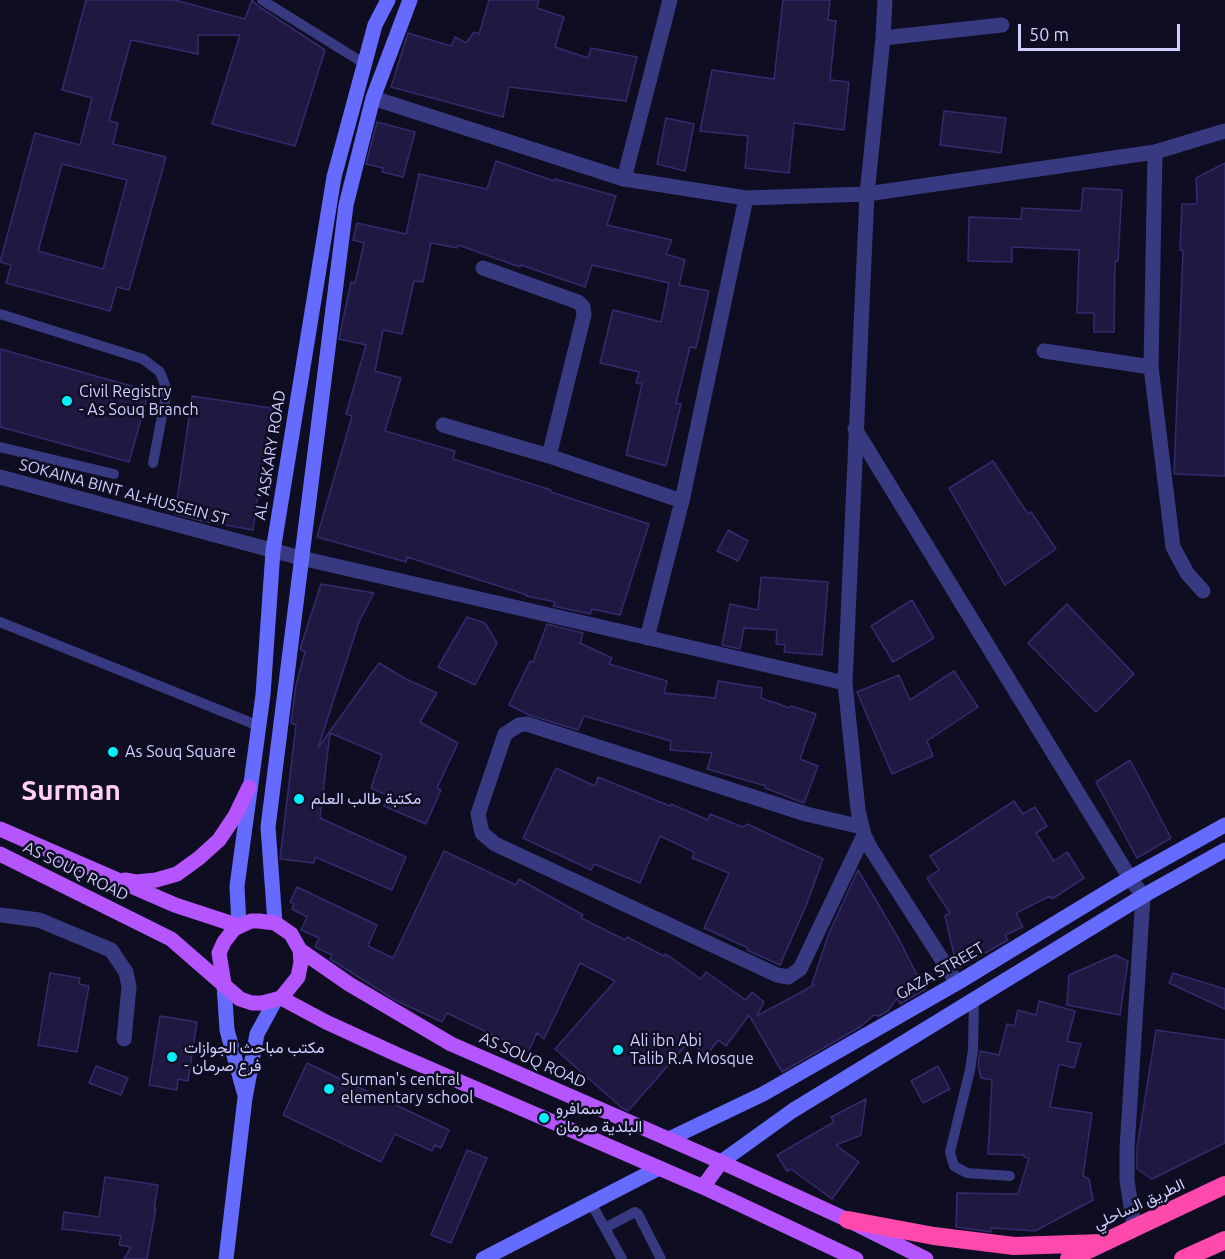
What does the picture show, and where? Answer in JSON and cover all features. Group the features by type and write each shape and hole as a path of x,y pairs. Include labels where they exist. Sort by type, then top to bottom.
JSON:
{"highway":[{"name":"الطريق الساحلي","path":"1069,1259 1225,1185"},
{"path":"848,1220 934,1236 1014,1246 1102,1242"},
{"path":"1183,1259 1225,1240"}],"main road":[{"path":"116,879 135,882 156,880 177,874 219,840 235,816 249,787"},
{"name":"AS SOUQ ROAD","path":"0,829 175,905 239,926"},
{"name":"AS SOUQ ROAD","path":"0,854 171,939 224,984"},
{"path":"278,1000 298,977 301,962 300,950 291,934 275,923 251,921 239,926 224,942 219,953 224,984 240,999 262,1003 278,1000 398,1055 703,1187 856,1259"},
{"name":"AS SOUQ ROAD","path":"300,950 349,984 451,1044 721,1162 848,1220 926,1259"},
{"path":"703,1187 721,1162"}],"street":[{"name":"AL ‘ASKARY ROAD","path":"239,926 237,886 259,726 273,551 334,177 375,25 388,0"},
{"path":"275,923 268,827 346,205 373,98 410,0"},
{"path":"624,179 670,0"},
{"path":"885,0 867,194 845,683 858,810 863,831 871,849 957,983"},
{"path":"883,38 1002,25"},
{"path":"373,98 624,179 746,198 867,194 1155,152 1225,131"},
{"path":"1155,152 1151,367 1173,547 1187,573 1203,591"},
{"path":"647,638 682,501 746,198"},
{"path":"483,268 578,302 583,307 584,315 549,456"},
{"path":"1044,351 1151,367"},
{"path":"443,424 549,456 682,501"},
{"path":"855,429 1143,896 1127,1148 1127,1180 1134,1227"},
{"name":"SOKAINA BINT AL-HUSSEIN ST","path":"0,477 301,558 845,683"},
{"path":"519,724 527,724 863,831 800,969 788,977 777,975 495,844 482,832 478,824 478,814 505,734 519,724"},
{"name":"GAZA STREET","path":"669,1139 763,1094 957,983 1130,878 1225,825"},
{"path":"721,1162 792,1111 1143,896 1225,850"},
{"path":"0,915 39,920 111,950 126,972 129,987 124,1039"},
{"path":"224,984 227,1030 245,1098"},
{"path":"226,1259 245,1098 257,1034 278,1000"},
{"path":"483,1259 659,1168"}],"lane":[{"path":"262,0 365,64"},
{"path":"0,314 143,358 160,372 167,390 153,463"},
{"path":"0,447 114,474"},
{"path":"0,622 259,726"},
{"path":"974,1000 972,1060 950,1152 954,1166 967,1173 1010,1176"},
{"path":"591,1203 622,1259"},
{"path":"604,1228 635,1212 661,1259"}],"building":[{"path":"86,0 175,0 245,19 252,0 325,50 295,146 212,124 240,35 198,35 198,54 131,40 109,121 118,123 113,144 166,157 129,290 117,287 110,311 6,283 11,265 0,262 35,133 80,145 92,98 62,90","holes":["62,164 127,180 103,269 38,251"]},
{"path":"489,0 539,0 537,8 564,17 555,47 588,58 591,48 637,57 626,101 509,87 503,117 391,87 408,33 451,46 455,37 466,43 474,32 479,34"},
{"path":"783,0 830,0 828,20 836,21 830,80 849,82 844,130 794,123 789,173 745,168 748,136 700,131 712,70 774,79"},
{"path":"944,111 1006,118 1001,153 940,145"},
{"path":"666,118 694,124 685,171 657,164"},
{"path":"377,122 415,132 403,177 382,172 383,168 366,164"},
{"path":"496,161 554,181 555,179 616,196 607,225 672,240 666,254 685,260 679,285 709,291 696,348 690,347 676,403 681,404 666,466 626,455 642,384 636,383 639,372 600,363 613,310 661,322 669,283 592,265 585,287 458,245 457,248 431,243 423,282 414,281 402,334 383,330 375,371 401,378 385,431 455,451 453,459 649,524 620,615 592,609 590,614 553,606 555,602 526,596 407,557 406,562 317,537 352,416 346,414 366,345 339,339 351,282 355,283 364,243 353,240 357,223 406,234 419,174 487,189"},
{"path":"1225,163 1225,476 1174,474 1183,250 1180,250 1182,204 1197,204 1196,178"},
{"path":"1083,188 1122,190 1118,261 1115,261 1114,332 1094,332 1094,313 1077,313 1079,250 1012,247 1012,262 968,261 969,217 1021,219 1022,208 1081,211"},
{"path":"0,349 149,391 129,462 0,427"},
{"path":"192,396 271,408 253,530 175,514"},
{"path":"993,461 1028,514 1031,512 1056,549 1005,585 949,488"},
{"path":"728,530 748,541 738,561 717,551"},
{"path":"761,577 828,582 822,655 784,652 785,645 776,644 777,630 744,628 740,649 722,645 730,604 758,610"},
{"path":"321,584 374,593 359,622 318,748 379,663 406,679 437,693 420,722 458,743 437,788 441,790 426,824 384,806 389,796 371,788 382,755 330,733 320,818 406,857 392,890 315,857 314,863 280,859 296,725 291,723 296,685 305,652 300,649"},
{"path":"912,600 934,638 893,662 871,626"},
{"path":"1067,604 1134,674 1096,712 1028,643"},
{"path":"467,617 485,623 497,643 475,685 438,667"},
{"path":"547,624 583,633 580,643 612,658 609,664 667,681 664,693 715,698 718,681 762,688 761,698 816,714 800,759 818,766 804,803 765,788 766,786 707,769 712,753 670,750 671,741 584,716 578,730 529,715 509,705 530,661 533,662"},
{"path":"954,671 978,707 927,741 933,756 892,774 857,692 899,675 910,700"},
{"path":"1130,760 1171,838 1137,858 1096,782"},
{"path":"556,768 595,786 598,777 708,820 710,814 743,827 747,824 823,859 806,906 780,965 704,928 729,873 692,858 694,852 660,836 640,883 594,864 591,870 523,838"},
{"path":"1014,801 1023,814 1035,807 1047,826 1036,833 1054,861 1067,852 1084,878 1052,899 1050,896 1016,913 1023,927 1005,935 1008,940 959,968 945,916 950,913 927,878 939,870 930,856"},
{"path":"444,851 516,885 519,879 583,915 581,918 625,940 627,937 664,956 666,954 701,979 706,972 746,1000 752,992 764,1002 757,1016 814,985 812,984 829,933 858,870 926,989 900,1004 897,998 888,1011 879,1016 874,1015 860,1027 782,1072 749,1015 726,1046 718,1040 707,1055 689,1042 628,1111 555,1049 615,981 580,963 544,1039 537,1033 528,1052 447,1013 442,1022 395,1000 330,959 332,955 315,947 319,938 301,930 307,917 292,909 294,904 290,902 297,887 377,925 368,946 393,958"},
{"path":"1115,955 1128,961 1120,1015 1067,1005 1069,975"},
{"path":"50,973 80,978 79,984 89,986 77,1052 38,1045"},
{"path":"1173,973 1225,989 1225,1009 1169,983"},
{"path":"1039,1001 1075,1011 1067,1041 1081,1044 1074,1068 1059,1064 1050,1107 1092,1113 1083,1176 1089,1179 1093,1200 1035,1231 991,1228 991,1232 956,1227 957,1193 1018,1194 1029,1158 1024,1155 988,1154 992,1080 981,1078 978,1065 980,1051 999,1055 1007,1024 1014,1026 1018,1010 1036,1015"},
{"path":"160,1016 197,1022 188,1081 178,1079 177,1090 149,1085"},
{"path":"1156,1030 1225,1040 1225,1143 1152,1179 1137,1169 1137,1148"},
{"name":"Surman's central elementary school","path":"307,1063 449,1130 441,1148 435,1145 432,1151 395,1134 381,1162 283,1115"},
{"path":"96,1066 128,1078 121,1095 89,1083"},
{"path":"938,1066 950,1089 923,1103 911,1081"},
{"path":"866,1099 861,1135 836,1145 859,1162 832,1199 791,1169 787,1171 777,1155 834,1122 831,1117"},
{"path":"467,1150 487,1158 451,1243 431,1235"},
{"path":"105,1177 158,1185 147,1259 124,1259 131,1247 119,1245 121,1236 62,1229 64,1212 99,1217"}],"place":[{"name":"Civil Registry - As Souq Branch","path":"67,401"},
{"name":"As Souq Square","path":"113,752"},
{"name":"مكتبة طالب العلم","path":"299,799"},
{"name":"Ali ibn Abi Talib R.A Mosque","path":"618,1050"},
{"name":"مكتب مباحث الجوازات - فرع صرمان","path":"172,1057"},
{"name":"Surman's central elementary school","path":"329,1089"},
{"name":"سمافرو البلدية صرمان","path":"544,1118"}],"district":[{"name":"Surman","path":"71,791"}]}
